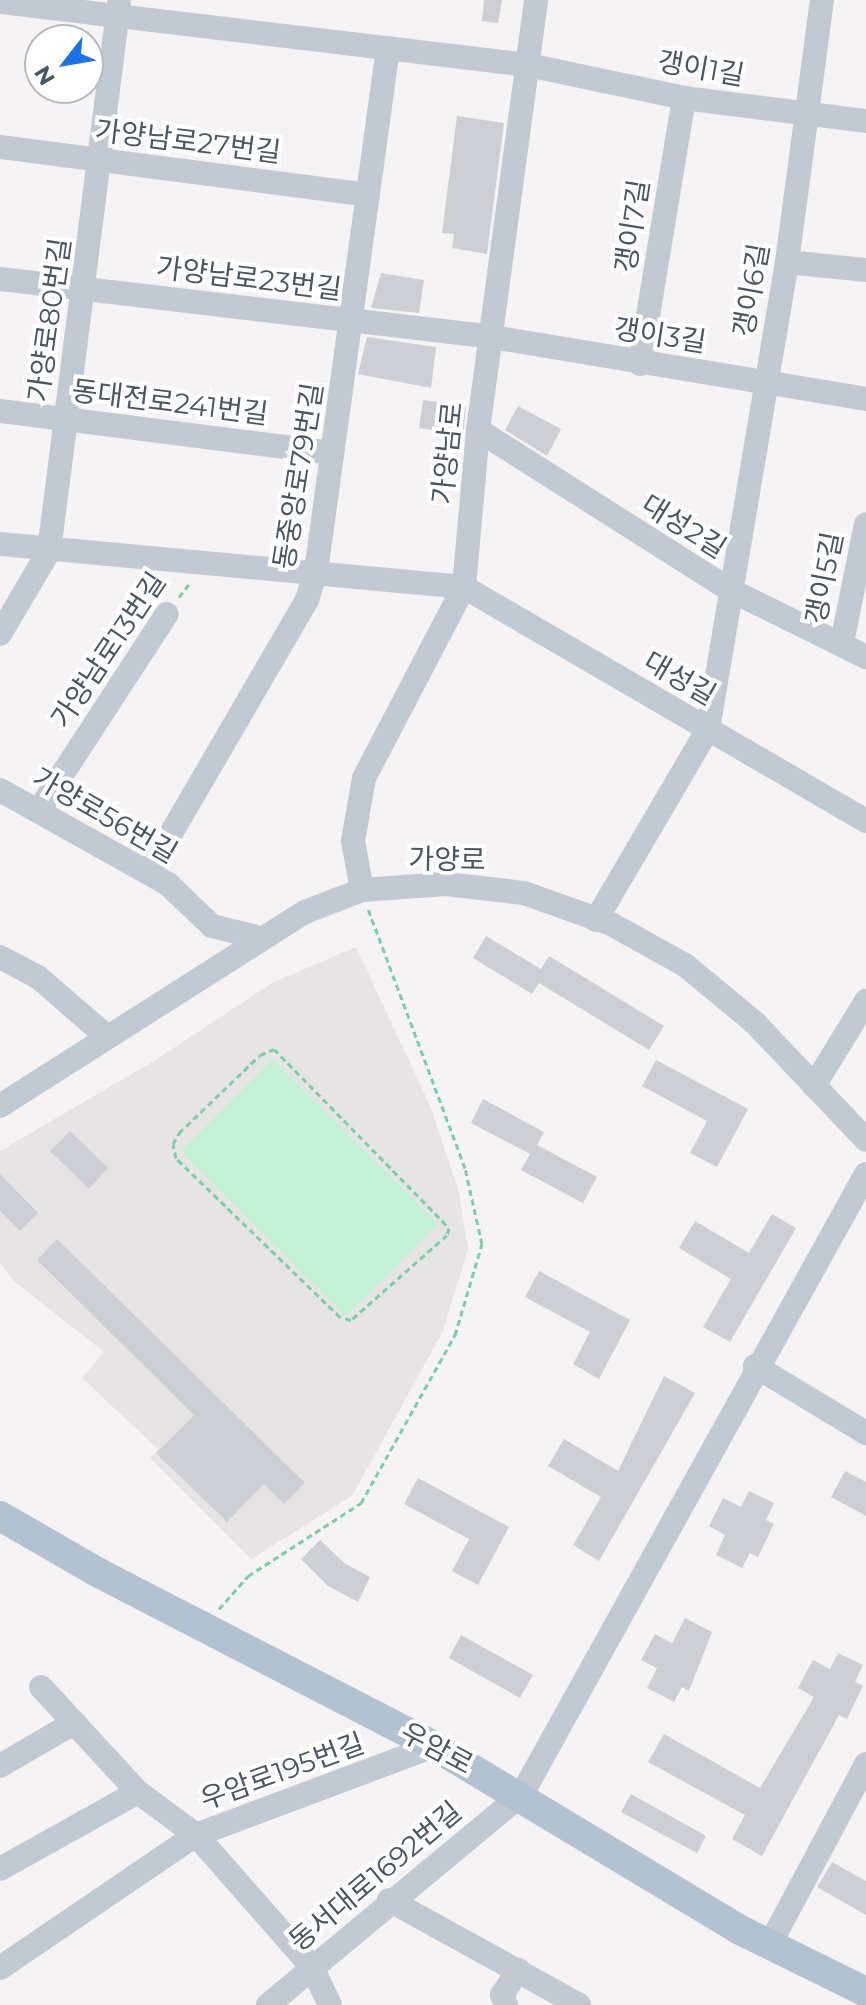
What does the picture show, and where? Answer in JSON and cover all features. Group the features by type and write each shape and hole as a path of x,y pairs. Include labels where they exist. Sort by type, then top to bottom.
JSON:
{"main road":[{"name":"우암로","path":"0,1516 97,1572 522,1794 770,1944 866,1992"}],"street":[{"name":"가양남로","path":"362,890 353,841 364,778 464,587 478,430 536,0"},
{"name":"갱이6길","path":"708,729 787,262 822,0"},
{"name":"갱이1길","path":"0,2 119,8 388,48 528,65 684,98 866,121"},
{"name":"가양로80번길","path":"0,634 49,551 119,8"},
{"name":"동중앙로79번길","path":"148,873 307,600 316,571 388,48"},
{"name":"갱이7길","path":"640,364 684,98"},
{"name":"가양남로27번길","path":"0,147 368,195"},
{"path":"787,262 866,270"},
{"name":"가양남로23번길","path":"0,279 492,337"},
{"name":"갱이3길","path":"492,337 640,364 866,399"},
{"name":"동대전로241번길","path":"0,411 332,453"},
{"name":"대성2길","path":"478,430 730,590 866,657"},
{"name":"갱이5길","path":"842,643 866,524"},
{"name":"가양남로13번길","path":"0,544 49,551 316,571 464,587"},
{"name":"대성길","path":"464,587 866,821"},
{"name":"가양남로13번길","path":"39,810 167,614"},
{"path":"596,920 708,729"},
{"name":"가양로56번길","path":"0,790 148,873 212,926 260,938"},
{"name":"가양로","path":"0,1106 105,1035 305,912 362,890 446,884 524,893 596,920 685,965 755,1023 866,1140"},
{"path":"0,957 38,977 105,1035"},
{"path":"814,1086 866,1001"},
{"path":"522,1794 755,1366 866,1174"},
{"path":"755,1366 866,1433"},
{"path":"41,1687 138,1792 196,1835"},
{"path":"0,1766 74,1723"},
{"name":"우암로195번길","path":"0,1968 196,1835 434,1746"},
{"path":"770,1944 866,1764"},
{"path":"0,1869 138,1792"},
{"name":"동서대로1692번길","path":"268,2005 389,1900 522,1794"},
{"name":"우암로195번길","path":"196,1835 312,1967 330,2005"},
{"path":"389,1900 579,2005"},
{"path":"506,2005 502,1995 518,1970"}],"path":[{"name":"가양남로13번길","path":"167,614 202,564"},
{"path":"219,1610 248,1576 361,1503 455,1335 482,1244 465,1168 362,890"},
{"path":"274,1049 288,1057 449,1228 447,1235 351,1320 340,1317 176,1158 173,1144 179,1133 260,1055 274,1049"}],"shaded area":[{"path":"356,947 431,1108 458,1188 468,1249 443,1331 352,1496 251,1559 150,1458 158,1449 82,1378 104,1352 14,1281 0,1263 0,1151 154,1061 272,983"}],"green space":[{"path":"273,1059 438,1224 346,1316 181,1151"}],"building":[{"path":"484,0 502,0 498,23 482,21"},
{"path":"457,116 504,123 487,254 452,248 454,234 442,233"},
{"path":"381,273 424,280 419,313 371,308"},
{"path":"367,337 436,347 431,388 358,374"},
{"path":"423,400 466,406 463,434 419,428"},
{"path":"518,406 561,429 547,456 505,430"},
{"path":"486,936 541,969 549,956 664,1026 649,1050 539,983 532,994 473,958"},
{"path":"656,1060 748,1109 717,1167 690,1153 707,1121 642,1086"},
{"path":"483,1099 544,1132 537,1145 597,1177 583,1203 521,1170 530,1154 471,1123"},
{"path":"70,1131 108,1168 89,1189 50,1151"},
{"path":"0,1174 38,1213 20,1231 0,1211"},
{"path":"772,1214 796,1228 730,1342 703,1327 731,1279 679,1248 695,1221 749,1253"},
{"path":"57,1239 305,1483 284,1504 264,1484 227,1522 156,1453 194,1415 37,1260"},
{"path":"539,1271 630,1320 599,1379 573,1364 590,1332 525,1297"},
{"path":"664,1376 695,1393 599,1561 573,1545 601,1497 548,1466 564,1439 618,1471"},
{"path":"845,1471 866,1482 866,1516 831,1497"},
{"path":"418,1478 509,1527 478,1585 452,1571 469,1539 404,1504"},
{"path":"749,1491 774,1503 766,1520 774,1524 758,1557 750,1553 742,1568 716,1555 725,1535 709,1526 723,1498 741,1507"},
{"path":"320,1540 344,1563 370,1577 358,1602 328,1586 301,1559"},
{"path":"685,1618 712,1632 689,1691 682,1687 674,1702 647,1688 657,1668 641,1660 655,1634 672,1643"},
{"path":"461,1635 533,1675 520,1698 449,1658"},
{"path":"838,1653 863,1665 855,1682 863,1686 847,1719 839,1715 762,1856 732,1839 745,1815 648,1762 664,1734 760,1788 814,1697 798,1688 813,1660 830,1669"},
{"path":"631,1794 706,1836 697,1853 621,1812"},
{"path":"832,1862 866,1881 866,1915 817,1887"}]}
